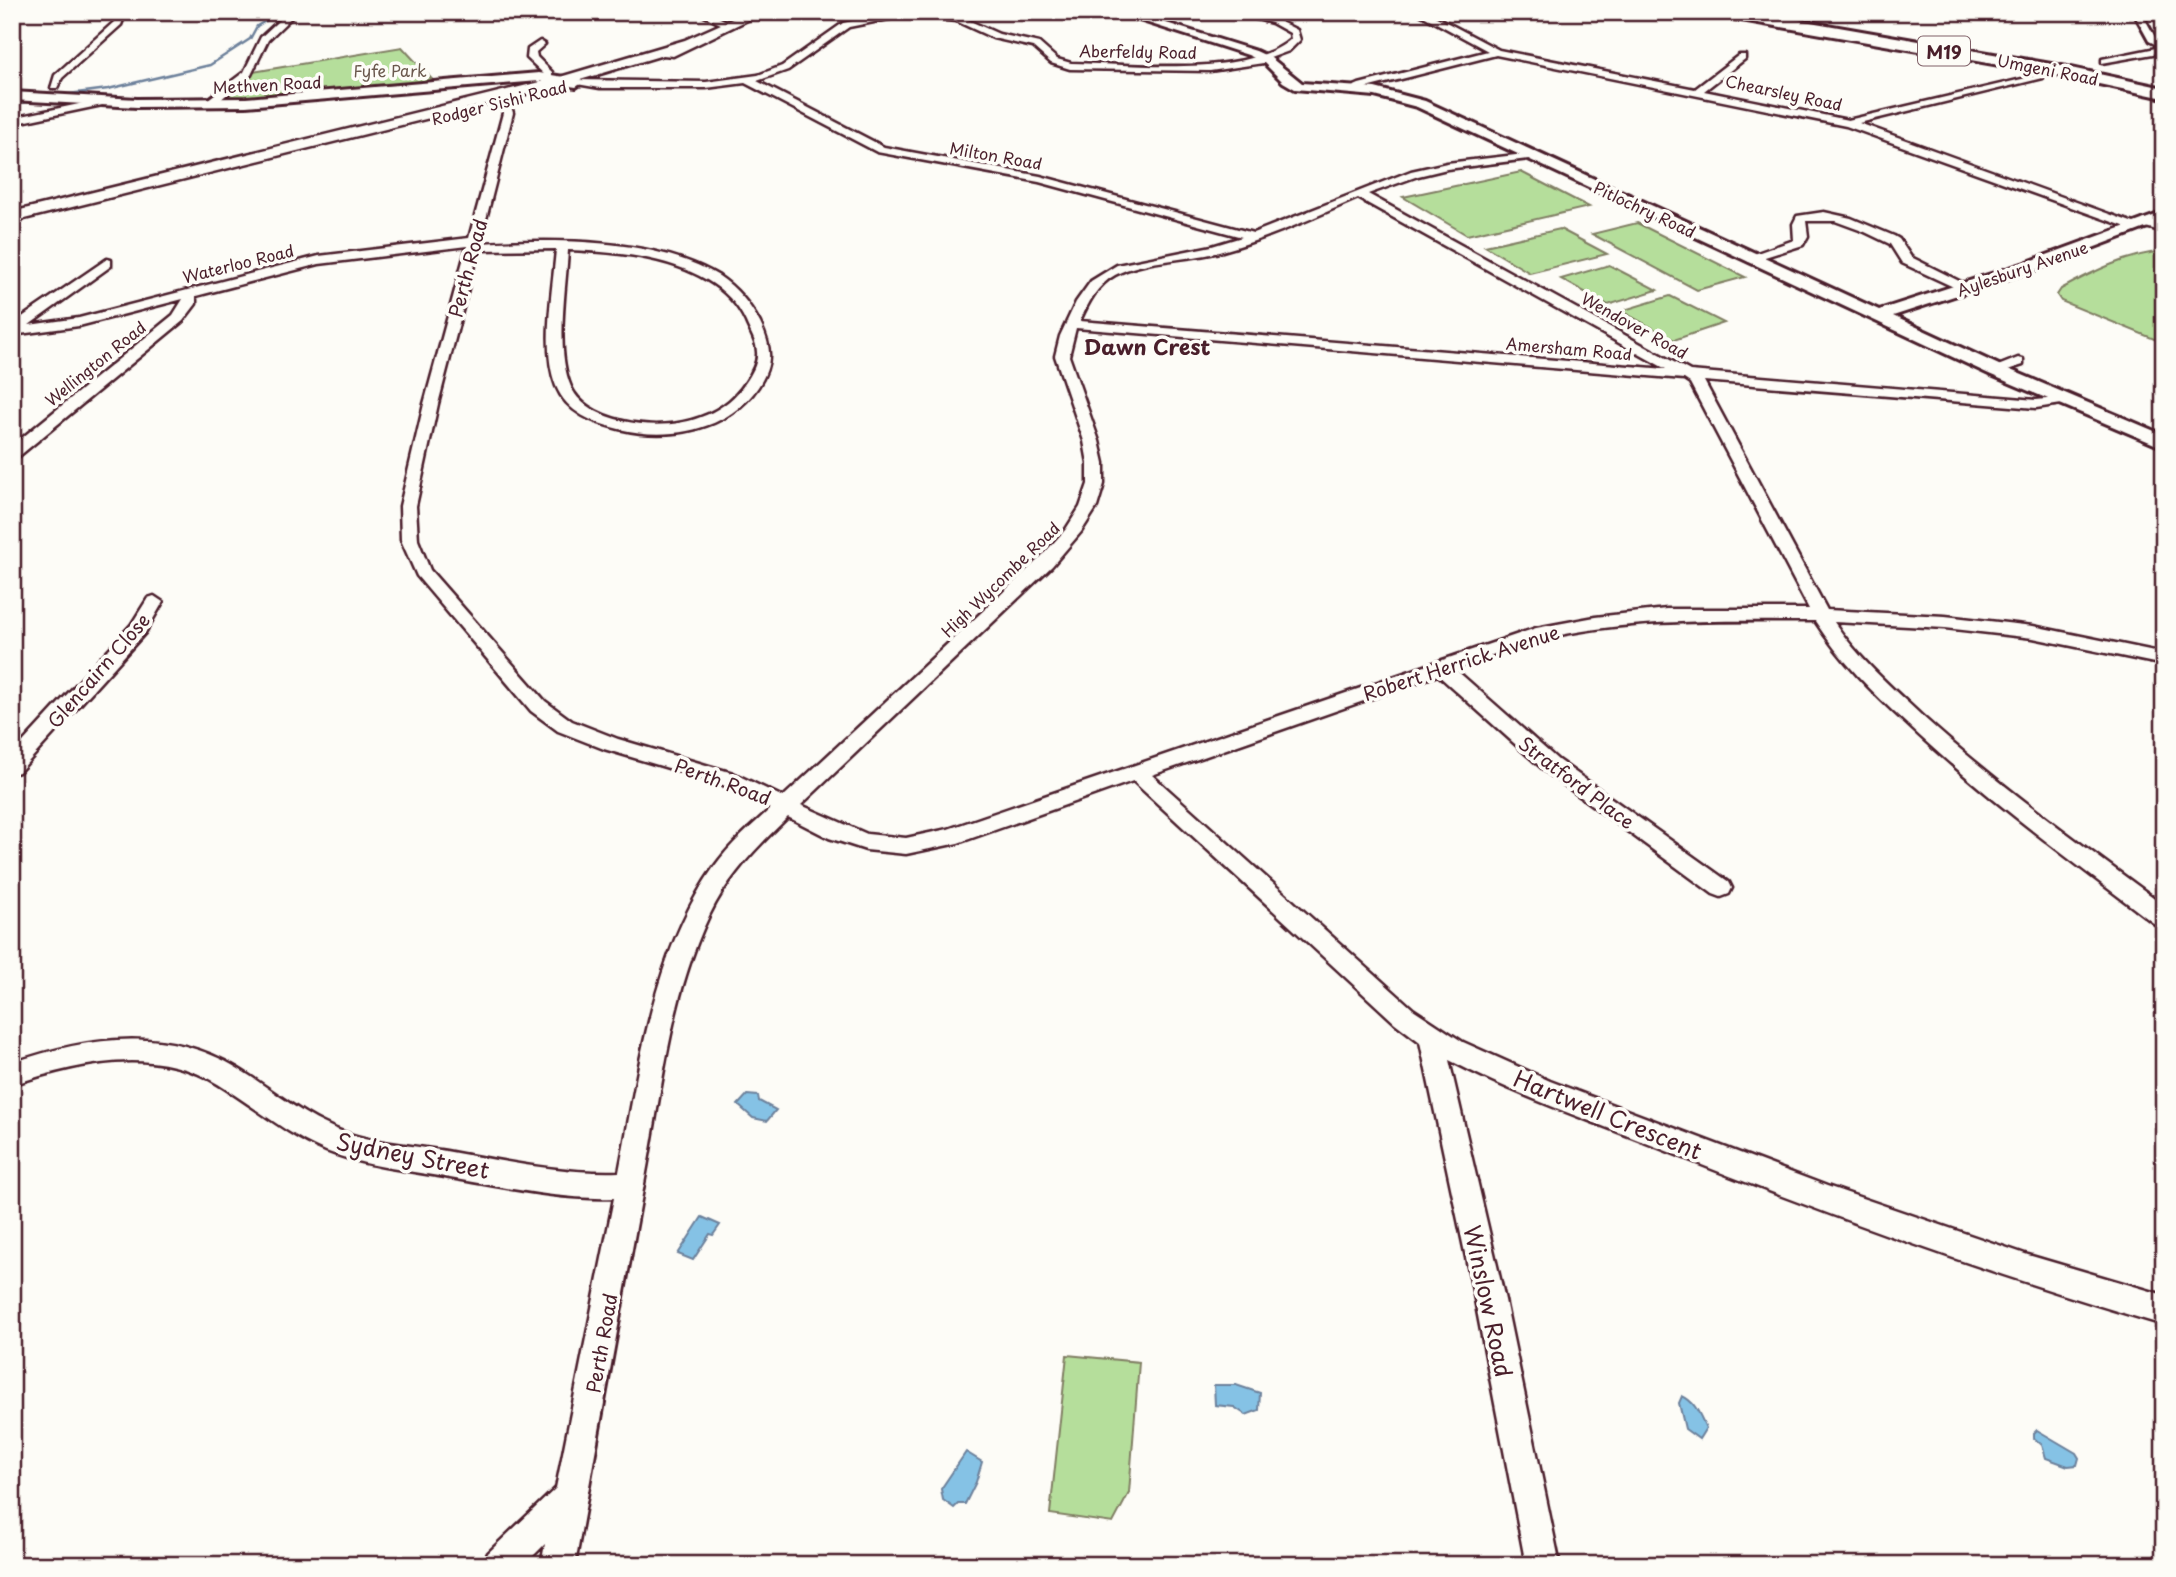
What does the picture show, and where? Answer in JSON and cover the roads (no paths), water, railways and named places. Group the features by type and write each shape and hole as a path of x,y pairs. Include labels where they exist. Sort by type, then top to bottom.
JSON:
{"highway":[{"name":"Umgeni Road","path":"1724,12 2057,70 2164,93"},
{"name":"Umgeni Road","path":"1754,12 2029,58 2164,86"}],"main road":[{"name":"Rodger Sishi Road","path":"497,100 513,83 606,80 758,12"},
{"name":"Rodger Sishi Road","path":"12,217 309,143 497,100 570,81 685,44"},
{"path":"513,83 549,74 622,64"}],"street":[{"path":"54,86 58,78 116,25 122,12"},
{"path":"211,103 248,73 264,40 293,12"},
{"path":"700,12 730,25"},
{"name":"Pitlochry Road","path":"1119,12 1265,59 1299,86 1353,90 1414,102 1995,370 2164,442"},
{"name":"Aberfeldy Road","path":"606,80 716,84 747,80 780,71 846,25 904,13 957,19 996,36 1039,46 1054,61 1069,66 1210,68 1265,59 1291,46 1296,40 1296,34 1280,23 1234,12"},
{"name":"Chearsley Road","path":"1420,12 1496,52 1699,90 1849,123 2141,225 2164,228"},
{"path":"2137,12 2152,39 2164,47"},
{"path":"540,44 531,51 532,58 549,74"},
{"path":"2105,61 2164,47"},
{"path":"1353,90 1496,52"},
{"path":"1699,90 1742,57"},
{"path":"1849,123 2040,76"},
{"name":"Milton Road","path":"747,80 881,150 1040,178 1251,236"},
{"name":"Methven Road","path":"12,96 103,102 211,103 513,83"},
{"name":"Perth Road","path":"497,100 507,107 508,113 431,404 408,506 406,522 414,556 423,572 515,680 550,716 583,734 726,778 786,805 718,876 689,931 671,982 558,1565"},
{"path":"12,121 103,102"},
{"name":"High Wycombe Road","path":"786,805 1046,562 1083,518 1097,487 1098,464 1062,356 1064,341 1095,285 1114,270 1199,253 1436,168 1533,156"},
{"name":"Wendover Road","path":"1359,194 1691,376 1700,386 1821,615"},
{"path":"1749,258 1799,242 1802,236 1799,224 1801,219 1824,216 1849,221 1890,239 1895,242 1906,260 1965,287"},
{"name":"Aylesbury Avenue","path":"1878,316 2031,267 2164,216"},
{"name":"Waterloo Road","path":"12,331 69,324 339,257 473,244 562,246"},
{"path":"562,246 669,261 702,272 731,292 750,314 764,349 762,366 744,399 706,422 664,429 640,429 604,421 576,406 559,377 562,246"},
{"path":"12,331 107,263"},
{"name":"Wellington Road","path":"12,454 178,318 189,304 190,293"},
{"name":"Amersham Road","path":"1072,324 2036,404 2063,400"},
{"path":"1995,370 2018,362"},
{"name":"Glencairn Close","path":"12,767 138,629 154,603"},
{"name":"Robert Herrick Avenue","path":"786,805 850,837 877,844 905,846 950,837 1536,634 1595,623 1694,614 1821,615 1945,622 2033,632 2164,659"},
{"path":"1821,615 1848,653 1916,722 2019,808 2164,918"},
{"name":"Stratford Place","path":"1441,667 1551,765 1721,888"},
{"name":"Hartwell Crescent","path":"1136,772 1432,1039 1546,1090 1751,1171 1976,1252 2164,1310"},
{"name":"Winslow Road","path":"1432,1039 1490,1300 1543,1565"},
{"name":"Sydney Street","path":"12,1074 92,1053 123,1050 155,1051 190,1057 215,1069 300,1125 340,1144 582,1186 630,1185"},
{"path":"499,1565 573,1495"}],"water":[{"path":"747,1095 758,1096 759,1101 776,1110 767,1121 753,1118 738,1105"},
{"path":"702,1217 720,1225 713,1235 710,1234 693,1260 678,1254"},
{"path":"1214,1385 1236,1385 1260,1393 1259,1410 1246,1415 1234,1407 1215,1405"},
{"path":"1682,1396 1694,1406 1706,1428 1699,1439 1685,1429 1679,1403"},
{"path":"2037,1430 2076,1453 2079,1458 2077,1465 2068,1466 2046,1458 2042,1445 2034,1438"},
{"path":"966,1452 982,1462 965,1504 958,1504 954,1508 943,1500 941,1489"}],"waterway":[{"path":"53,96 108,89 210,65 250,39 257,26 280,12"},
{"path":"12,104 29,102"}],"district":[{"name":"Dawn Crest","path":"1147,346"}],"park label":[{"name":"Fyfe Park","path":"390,70"}]}
